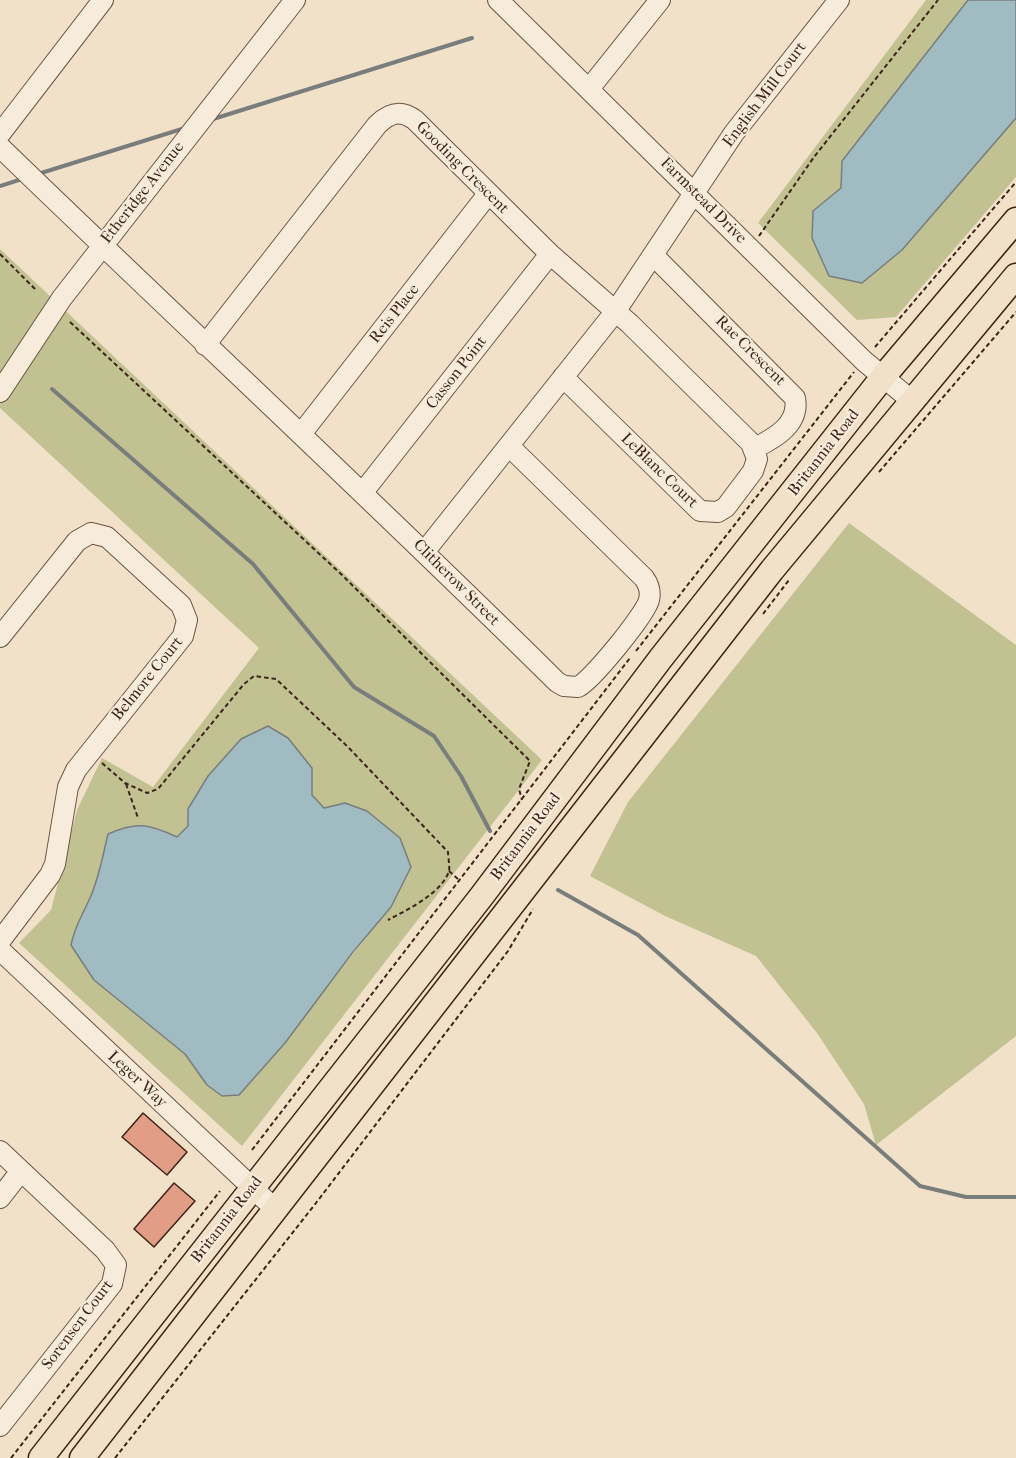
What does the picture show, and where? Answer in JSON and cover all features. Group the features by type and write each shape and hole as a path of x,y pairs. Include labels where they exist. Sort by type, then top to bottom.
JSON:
{"main road":[{"name":"Britannia Road","path":"41,1458 481,897 661,658 883,377 1016,220"},
{"name":"Britannia Road","path":"82,1458 772,570 1016,276"}],"street":[{"name":"Etheridge Avenue","path":"0,392 62,298 295,0"},
{"name":"Farmstead Drive","path":"498,0 864,361 911,400"},
{"path":"589,89 660,0"},
{"name":"English Mill Court","path":"425,551 615,312 735,133 838,0"},
{"path":"0,134 94,3"},
{"name":"Gooding Crescent","path":"205,345 384,117 401,113 415,120 550,255 615,312"},
{"name":"Clitherow Street","path":"0,147 205,345 425,551 557,682 564,686 578,687 596,672 646,608 650,595 647,582 509,446"},
{"name":"Reis Place","path":"301,434 488,194"},
{"name":"Casson Point","path":"363,492 550,255"},
{"name":"Rae Crescent","path":"653,255 795,398 795,414 780,434 755,448"},
{"path":"615,312 728,418 755,448"},
{"name":"LeBlanc Court","path":"563,378 700,511 717,512 726,507 753,471 757,459 755,448"},
{"name":"Belmore Court","path":"0,637 77,541 91,533 107,537 180,605 187,620 183,636 88,752 68,787 57,855 50,875 0,941"},
{"name":"Leger Way","path":"0,950 275,1209"},
{"name":"Sorensen Court","path":"0,1151 105,1250 116,1265 116,1274 112,1284 0,1426"},
{"path":"0,1197 21,1171"}],"path":[{"path":"750,248 814,158 938,0"},
{"path":"252,1150 522,801 579,722 864,361 1016,182"},
{"path":"0,254 37,291"},
{"path":"879,473 1016,312"},
{"path":"70,322 342,575 530,761 519,789 522,801"},
{"path":"760,618 789,581"},
{"path":"88,752 125,783 147,793 158,789 244,684 254,676 276,679 348,747 448,852 449,871 436,888 418,904 388,920"},
{"path":"125,783 128,797 138,818"},
{"path":"449,871 460,881"},
{"path":"115,1458 316,1203 501,960 536,904"},
{"path":"11,1458 220,1191"}],"green space":[{"path":"926,0 968,0 843,161 841,188 813,211 902,250 1016,118 1016,177 896,317 857,320 758,223"},
{"path":"0,249 542,760 242,1146 19,943 51,910 77,810 102,758 153,787 259,648 0,408","holes":["312,795 325,809 345,803 391,907 239,1095 207,1085 185,1054 94,980 71,945 96,883 108,834 143,826 177,837 188,826 188,809"]},
{"path":"849,523 1016,645 1016,1036 876,1145 864,1104 817,1033 756,956 665,916 590,876 628,802"}],"water":[{"path":"968,0 1016,0 1016,118 902,250 862,283 829,276 812,238 813,211 841,188 842,161"},
{"path":"268,726 288,738 312,768 312,795 324,808 345,803 367,811 400,838 411,867 391,907 353,952 285,1043 239,1095 222,1096 207,1085 185,1054 94,980 71,945 96,883 108,834 127,827 143,826 177,837 188,826 188,809 208,776 241,739"}],"building":[{"path":"143,1113 187,1152 167,1175 122,1137"},
{"path":"174,1183 195,1201 154,1247 134,1229"}],"waterway":[{"path":"210,120 472,38"},
{"path":"38,174 185,128"},
{"path":"0,186 22,179"},
{"path":"52,389 253,564 354,687 434,736 461,776 490,831"},
{"path":"558,890 638,935 920,1186 966,1197 1016,1197"}]}
